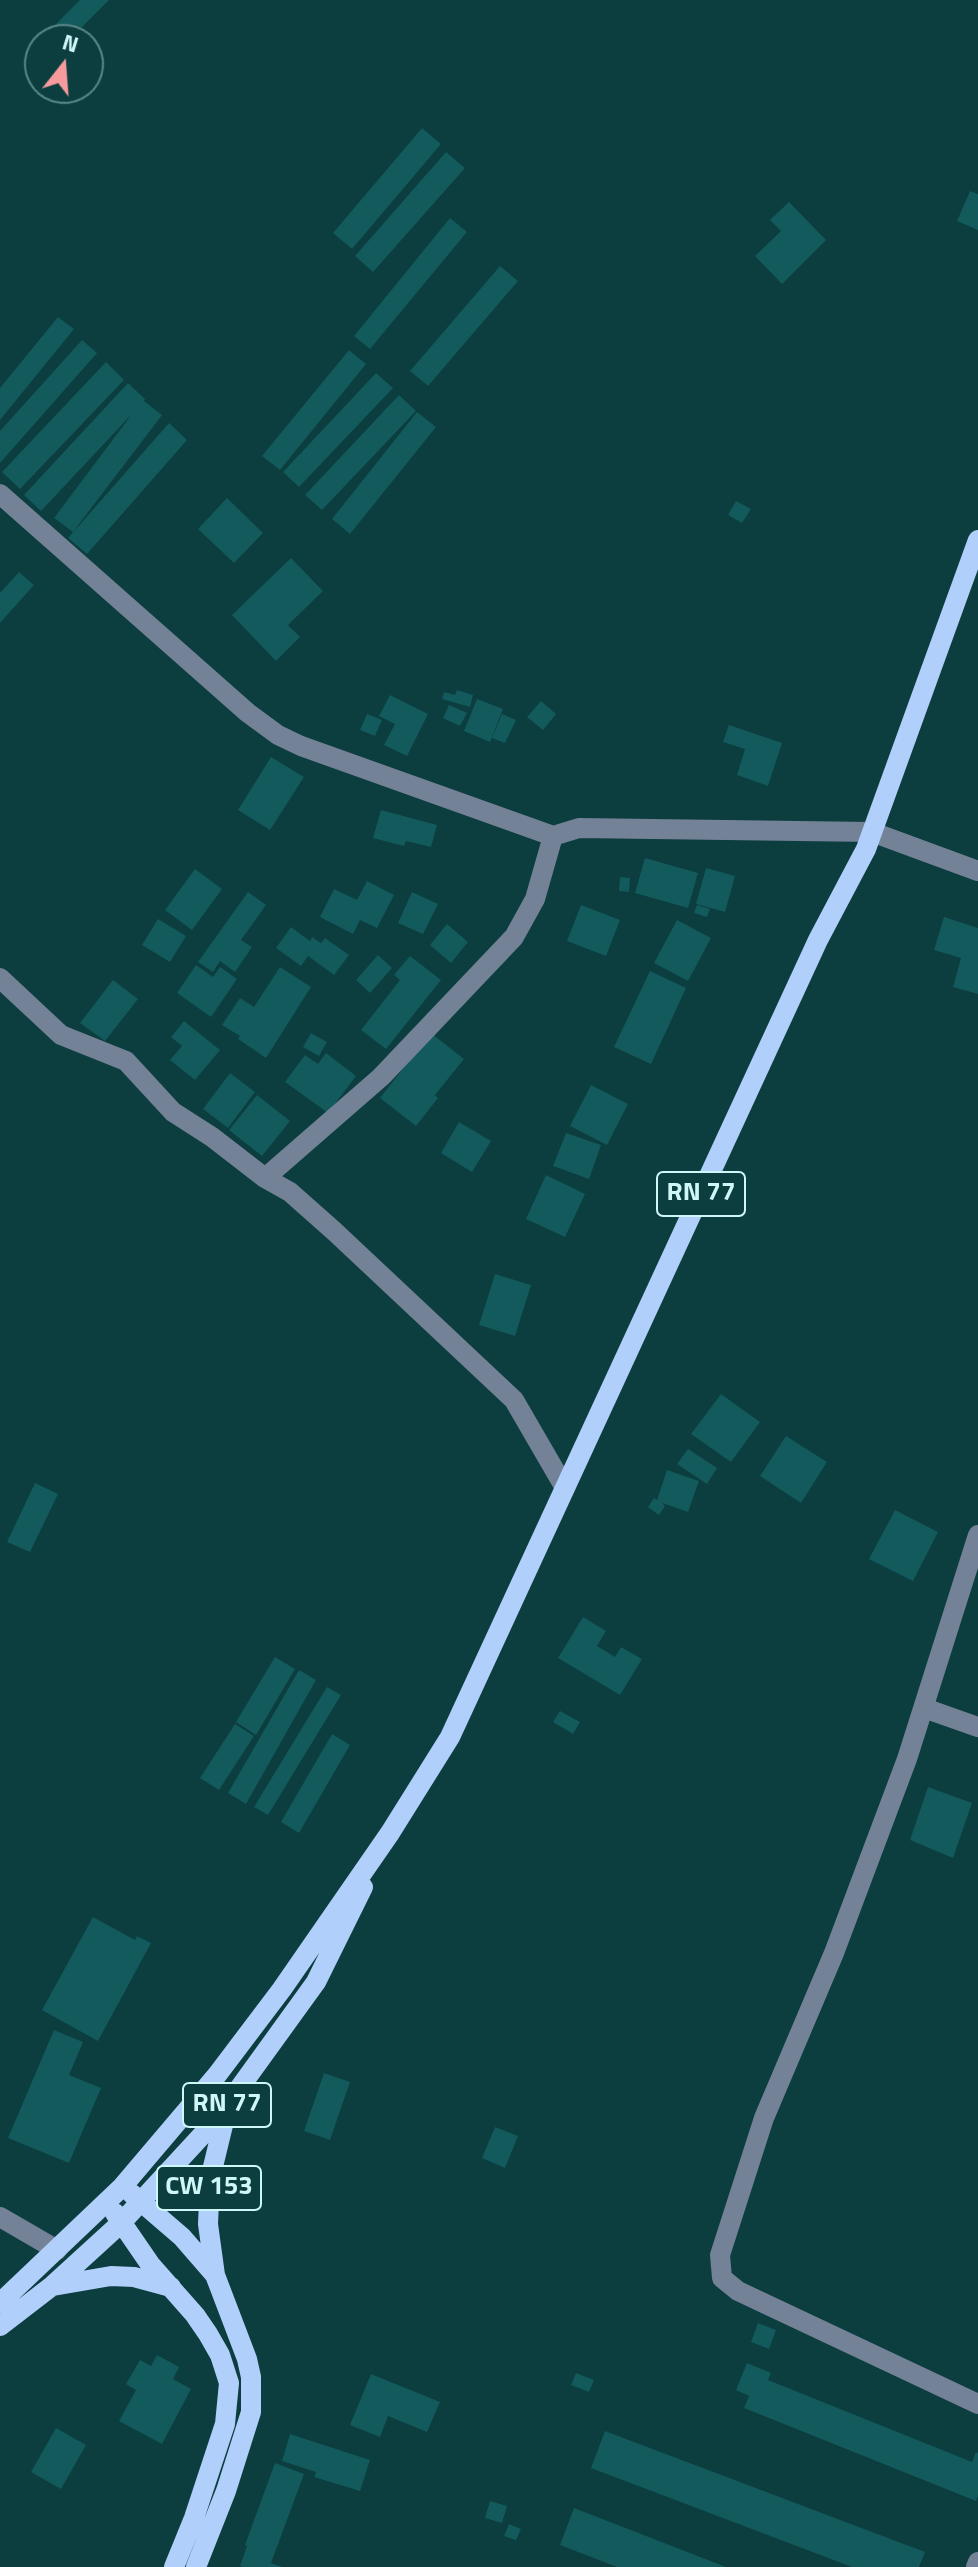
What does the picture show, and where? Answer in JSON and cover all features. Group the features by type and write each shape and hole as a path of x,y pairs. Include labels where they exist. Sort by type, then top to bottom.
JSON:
{"main road":[{"name":"RN 77","path":"0,2303 122,2187 245,2038 390,1833 450,1737 818,940 872,832 978,540"},
{"name":"RN 77","path":"0,2326 52,2286 143,2202 228,2103 316,1982 390,1833"},
{"name":"CW 153","path":"196,2567 226,2491 251,2412 251,2377 247,2359 215,2275 208,2224 214,2160 228,2103"},
{"path":"122,2187 182,2237 215,2275"},
{"path":"107,2202 150,2264 208,2334 220,2355 229,2383 225,2424 174,2567"},
{"path":"52,2286 111,2276 134,2277 171,2287"}],"street":[{"path":"0,494 248,713 278,735 301,746 553,836 579,828 872,832 978,871"},
{"path":"265,1178 381,1077 514,937 543,877 553,836"},
{"path":"0,978 61,1035 126,1061 173,1112 212,1137 265,1178 290,1192 502,1387 514,1400 565,1488"},
{"path":"978,1535 907,1759 834,1953 764,2118 720,2255 720,2271 728,2285 738,2291 978,2404"},
{"path":"924,1708 978,1727"},
{"path":"0,2217 57,2250"}],"building":[{"path":"80,0 109,0 85,24 56,24"},
{"path":"422,128 441,144 352,249 333,233"},
{"path":"446,152 465,168 373,272 355,256"},
{"path":"970,191 978,194 978,230 957,221"},
{"path":"789,202 826,240 782,284 755,256 781,231 770,220"},
{"path":"450,218 467,232 370,349 354,336"},
{"path":"500,266 518,281 428,386 410,371"},
{"path":"58,317 74,329 0,420 0,388"},
{"path":"82,340 97,353 0,463 0,431"},
{"path":"349,350 366,364 280,470 262,456"},
{"path":"106,362 124,380 20,489 2,472"},
{"path":"376,373 393,388 299,487 283,472"},
{"path":"128,383 162,415 73,532 54,518 132,414 41,511 24,495"},
{"path":"399,395 416,411 322,510 305,495"},
{"path":"417,412 436,427 350,534 332,519"},
{"path":"169,423 187,440 87,554 68,538"},
{"path":"227,498 263,533 234,563 198,529"},
{"path":"736,501 751,509 742,523 728,515"},
{"path":"291,558 323,591 288,625 300,637 276,661 232,615"},
{"path":"19,572 34,585 0,623 0,593"},
{"path":"457,690 473,695 470,707 442,699 444,692 455,695"},
{"path":"390,695 428,714 407,756 384,745 395,724 379,716"},
{"path":"477,699 503,709 490,742 464,731"},
{"path":"541,701 556,714 543,730 527,717"},
{"path":"449,705 467,713 460,726 443,718"},
{"path":"367,714 382,720 375,736 360,730"},
{"path":"502,714 516,720 505,743 492,738"},
{"path":"729,725 782,743 768,786 737,775 745,749 723,742"},
{"path":"271,757 304,777 270,830 238,810"},
{"path":"381,810 437,825 431,847 406,841 404,846 373,838"},
{"path":"645,858 698,873 688,908 635,893"},
{"path":"706,868 735,876 725,912 696,904"},
{"path":"195,869 222,889 192,930 165,910"},
{"path":"620,877 630,878 629,892 619,891"},
{"path":"367,881 394,895 377,928 360,920 353,934 320,917 334,889 357,900"},
{"path":"248,892 266,905 241,940 252,947 235,972 220,961 213,972 198,962"},
{"path":"412,892 438,904 423,934 398,923"},
{"path":"581,905 620,920 606,956 567,941"},
{"path":"697,905 710,909 707,917 694,913"},
{"path":"944,917 978,928 978,994 953,987 961,958 934,950"},
{"path":"158,919 186,936 170,962 142,945"},
{"path":"677,920 711,938 688,981 654,963"},
{"path":"447,924 468,942 451,963 430,945"},
{"path":"291,927 310,941 312,937 321,943 325,938 349,955 334,975 308,956 301,966 276,948"},
{"path":"378,955 392,968 370,993 356,980"},
{"path":"410,956 441,980 386,1049 361,1030 400,980 394,975"},
{"path":"196,965 213,977 220,967 237,979 211,1017 177,993"},
{"path":"280,967 311,987 266,1058 222,1025 240,998 254,1007"},
{"path":"650,971 686,988 651,1064 614,1047"},
{"path":"113,980 138,999 105,1041 80,1023"},
{"path":"184,1021 220,1050 195,1080 170,1060 182,1046 171,1037"},
{"path":"311,1033 327,1042 319,1056 303,1047"},
{"path":"431,1033 464,1059 435,1095 438,1098 416,1126 380,1098"},
{"path":"326,1053 356,1076 328,1113 285,1082 305,1055 318,1064"},
{"path":"230,1073 255,1092 228,1128 203,1109"},
{"path":"591,1085 628,1104 607,1145 570,1126"},
{"path":"257,1095 290,1121 262,1156 229,1130"},
{"path":"459,1122 491,1141 472,1172 441,1153"},
{"path":"566,1133 601,1145 589,1179 553,1166"},
{"path":"546,1175 585,1194 565,1237 526,1219"},
{"path":"495,1274 531,1285 515,1336 479,1325"},
{"path":"721,1394 760,1422 731,1462 691,1434"},
{"path":"786,1436 827,1462 801,1503 760,1476"},
{"path":"688,1449 717,1468 707,1484 677,1464"},
{"path":"667,1470 699,1481 688,1512 662,1503 665,1506 659,1515 648,1507 654,1498 657,1500"},
{"path":"35,1483 58,1494 30,1552 7,1542"},
{"path":"895,1510 938,1532 913,1581 869,1559"},
{"path":"583,1617 606,1631 597,1646 615,1657 621,1647 642,1659 620,1695 558,1658"},
{"path":"275,1657 295,1669 256,1735 236,1722"},
{"path":"299,1670 316,1680 246,1804 228,1793"},
{"path":"327,1687 341,1695 268,1815 254,1807"},
{"path":"560,1711 580,1722 573,1734 553,1722"},
{"path":"235,1724 254,1736 219,1790 200,1778"},
{"path":"332,1734 350,1745 299,1833 281,1822"},
{"path":"928,1787 972,1803 953,1858 910,1840"},
{"path":"93,1917 135,1940 137,1936 151,1943 98,2041 42,2010"},
{"path":"54,2030 83,2042 69,2075 101,2088 69,2163 8,2138"},
{"path":"324,2073 350,2082 330,2140 304,2131"},
{"path":"495,2127 518,2136 505,2168 482,2158"},
{"path":"758,2323 776,2330 769,2349 751,2342"},
{"path":"157,2355 179,2367 173,2379 191,2389 162,2444 119,2421 136,2390 126,2384 140,2360 151,2366"},
{"path":"747,2363 771,2373 768,2380 972,2462 978,2453 976,2501 744,2408 749,2396 736,2390"},
{"path":"576,2373 594,2380 589,2392 571,2385"},
{"path":"371,2374 440,2402 427,2432 388,2416 380,2437 350,2425"},
{"path":"56,2428 86,2445 61,2489 31,2472"},
{"path":"605,2431 925,2552 919,2567 852,2567 591,2468"},
{"path":"290,2434 370,2460 360,2491 314,2477 316,2472 282,2461"},
{"path":"275,2463 304,2474 271,2563 282,2567 240,2566 245,2545"},
{"path":"490,2501 507,2506 502,2523 485,2518"},
{"path":"574,2508 726,2567 617,2567 560,2545"},
{"path":"509,2524 521,2529 516,2540 504,2536"}]}
